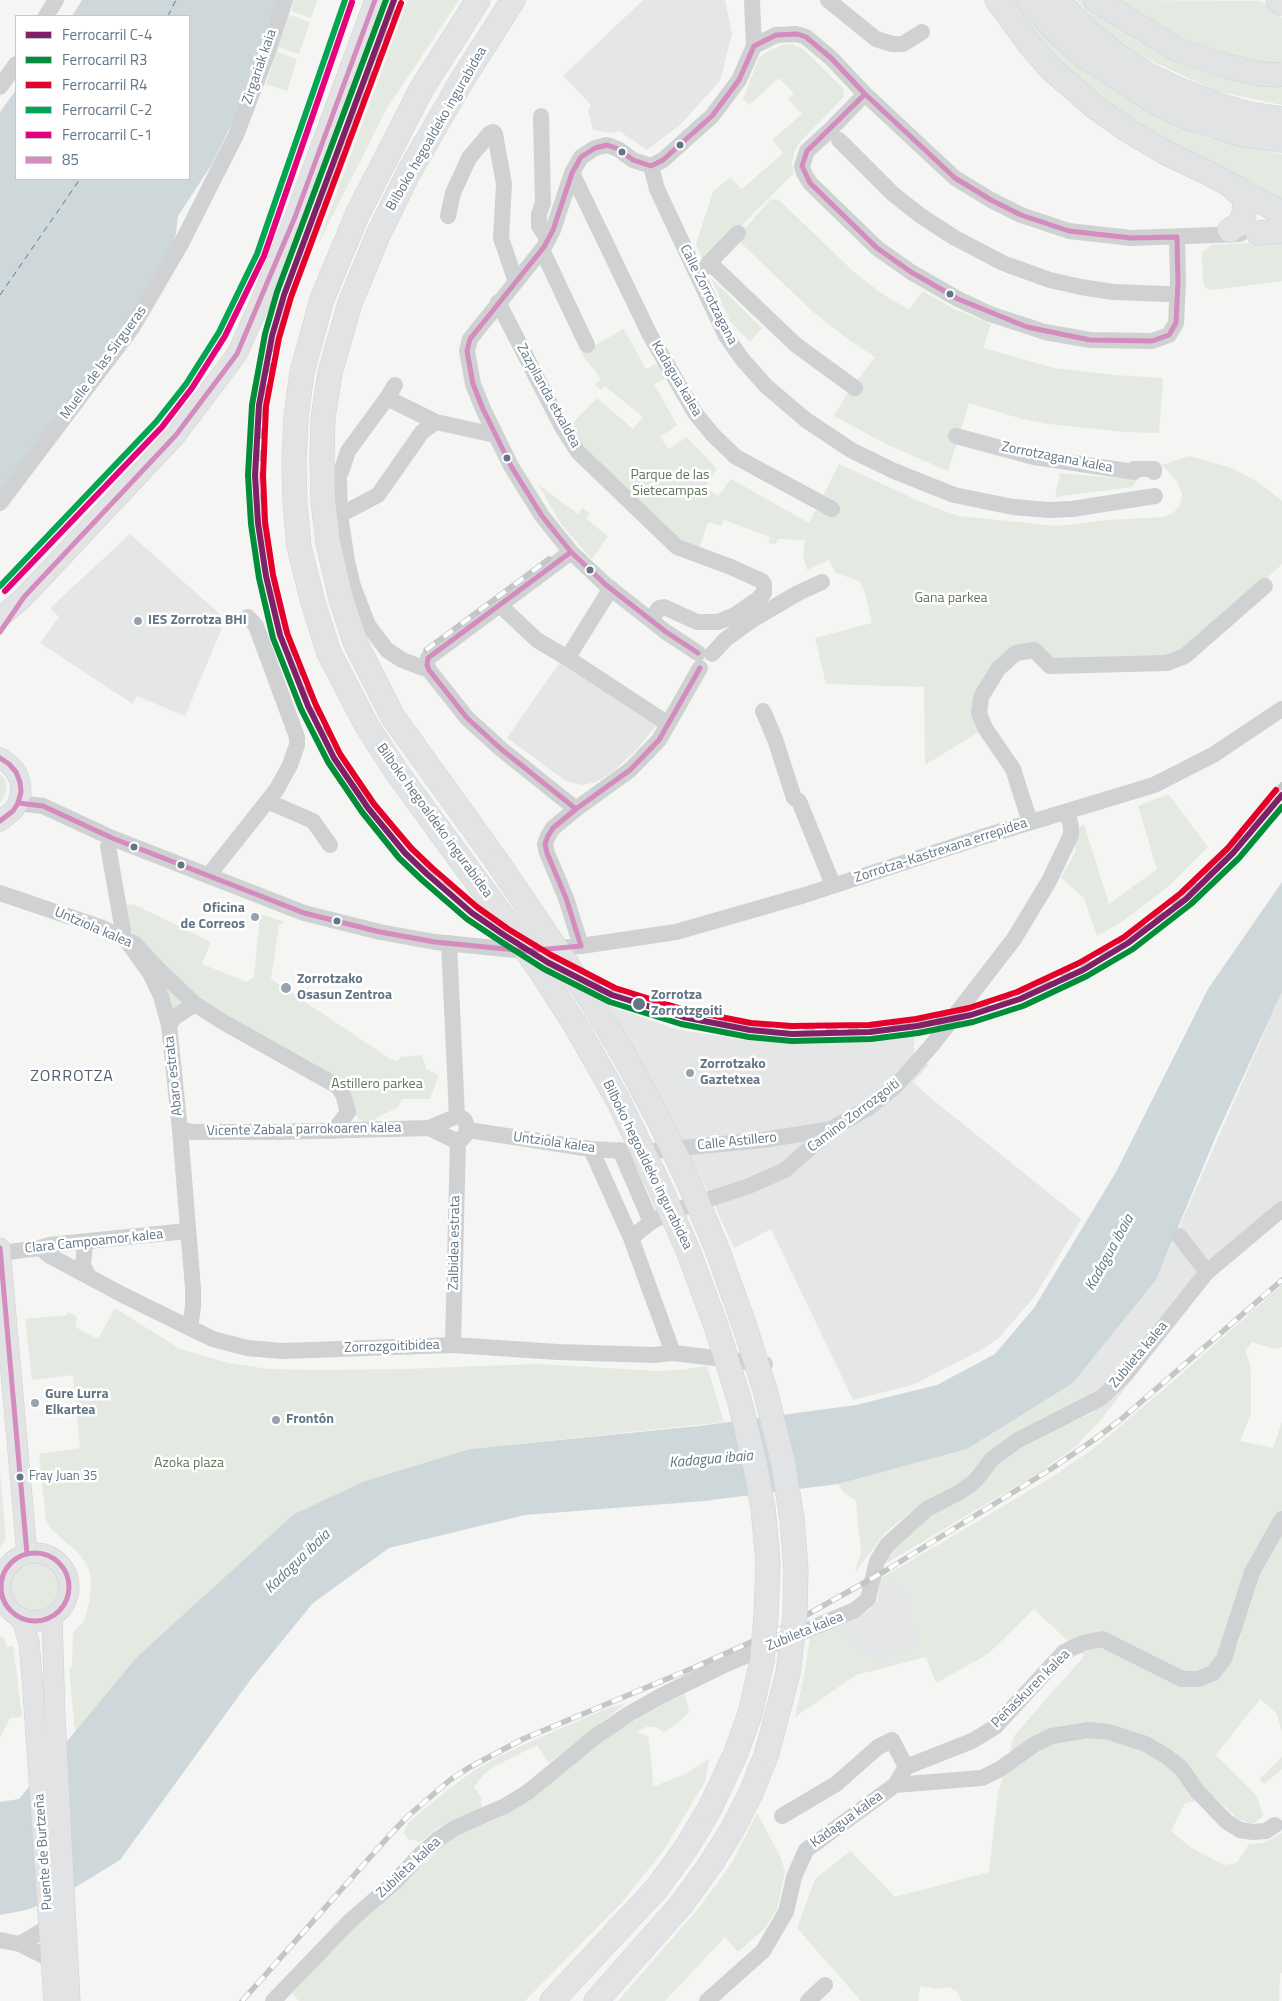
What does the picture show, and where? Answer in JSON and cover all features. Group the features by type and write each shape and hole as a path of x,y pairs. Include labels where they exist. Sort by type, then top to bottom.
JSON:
{"highway":[{"name":"Bilboko hegoaldeko ingurabidea","path":"478,0 422,88 357,215 322,299 302,372 296,417 295,504 299,547 313,603 329,653 367,726 396,771 508,924 576,1026 618,1100 658,1183 687,1248 716,1326 739,1399 754,1460 763,1508 768,1562 762,1661 750,1714 735,1755 710,1808 686,1848 657,1888 553,2000"},
{"name":"Bilboko hegoaldeko ingurabidea","path":"513,0 461,82 409,172 379,233 350,303 330,373 323,418 323,501 328,543 341,599 356,644 393,717 496,860 591,1000 659,1120 690,1185 716,1246 765,1390 783,1462 792,1519 796,1569 795,1614 788,1673 767,1753 751,1793 732,1830 710,1866 681,1905 596,2001"},
{"path":"997,0 1029,44 1051,69 1081,96 1129,131 1282,214"},
{"path":"1029,0 1054,29 1081,54 1156,103 1187,117 1239,134 1282,140"},
{"path":"1057,0 1113,52 1150,76 1218,105 1249,114 1282,119"},
{"path":"1096,0 1178,50 1226,66 1261,74 1282,74"},
{"path":"1278,0 1282,3"},
{"path":"1226,233 1240,223 1245,209 1244,198 1231,186"},
{"path":"1258,233 1282,231"}],"main road":[{"path":"0,618 24,597 176,435 237,354 295,217 376,0"},
{"path":"0,632 24,597"},
{"path":"0,758 16,772 21,792 18,803 13,811 0,821"},
{"path":"0,1248 27,1554"},
{"path":"38,1553 49,1556 58,1562 66,1575 69,1591 66,1601 61,1610 52,1617 37,1621 21,1618 12,1612 6,1604 1,1584 4,1574 18,1558 27,1554 38,1553"},
{"name":"Puente de Burtzeña","path":"52,1617 56,1738 57,1924 52,1960 54,2001"},
{"name":"Puente de Burtzeña","path":"21,1618 29,1642 36,1743 57,1924"},
{"path":"57,1924 70,2001"}],"street":[{"path":"47,15 56,0"},
{"name":"Zirgariak kaia","path":"236,135 268,52 285,0"},
{"path":"703,658 611,588 571,552 542,516 495,435 473,384 467,351 470,339 545,245 560,213 572,173 581,157 603,145 618,149 633,160 651,166 663,160 712,116 739,80 754,46 752,0"},
{"path":"828,0 876,39 892,44 903,44 922,32"},
{"path":"754,46 776,35 797,34 806,38 831,58 865,94 955,178 991,200 1046,225 1092,235 1131,238 1258,233 1282,226"},
{"path":"0,87 15,65"},
{"path":"865,94 830,131 808,150 802,166 804,173 816,190 877,248 911,272 958,299 990,314 1045,332 1090,340 1152,341 1160,339 1168,335 1176,323 1178,282 1177,237"},
{"path":"541,116 543,203 539,214 539,226 545,245 587,345"},
{"path":"448,216 453,193 469,158 490,133 493,132 495,134 504,184 501,238 516,282"},
{"name":"Muelle de las Sirgueras","path":"0,503 132,328 181,244 236,135"},
{"path":"838,140 893,194 921,216 957,239 1006,264 1050,280 1081,287 1113,292 1168,294"},
{"name":"Calle Zorrotzagana","path":"651,166 657,189 726,336 742,359 766,386 806,420 850,450 894,471 954,495 1013,507 1048,510 1072,509 1155,496"},
{"name":"Kadagua kalea","path":"572,173 650,335 695,413 712,435 736,457 832,509"},
{"path":"1226,233 1265,222 1282,214"},
{"path":"738,233 706,266 796,345 854,387"},
{"name":"Zazpilanda etxaldea","path":"498,302 562,427 578,452 677,547 683,551 731,567 762,581 764,584 764,592 758,600 733,616 718,622 698,622 664,607 659,608 651,620"},
{"path":"429,670 402,660 386,650 368,625 353,586 340,516 343,476 348,451 392,391 436,422 495,435"},
{"path":"340,516 378,495 422,432 436,422"},
{"name":"Zorrotzagana kalea","path":"956,436 1042,458 1134,472 1134,469 1154,469 1154,472"},
{"path":"571,552 428,658 427,665 467,718 501,750 576,809"},
{"path":"582,946 566,898 547,853 545,844 553,828 630,770 659,740 691,685 703,658 752,620 798,593 822,582"},
{"path":"1030,822 1013,770 985,728 979,713 981,697 998,669 1016,653 1034,650 1050,666 1168,663 1185,656 1265,586"},
{"path":"569,659 570,654 611,588"},
{"path":"505,610 538,640 668,724"},
{"path":"208,876 277,789 290,765 297,745 297,737 256,626 248,617"},
{"name":"Zorrotza-Kastrexana errepidea","path":"18,803 43,806 112,838 304,913 380,932 449,943 526,951 582,946 676,932 1154,785 1234,742 1282,709"},
{"path":"763,711 794,798 800,801 833,885"},
{"path":"267,802 313,821 330,845"},
{"name":"Camino Zorrozgoiti","path":"630,1238 651,1222 667,1213 749,1186 785,1170 833,1128 868,1108 895,1087 932,1045 1014,939 1049,881 1071,835 1071,826 1067,812"},
{"name":"Abaro estrata","path":"112,838 108,846 124,938 150,973 161,996 169,1024 193,1288 190,1328"},
{"name":"Untziola kalea","path":"0,892 100,927 135,944 195,1004 336,1086 343,1094 348,1112"},
{"path":"449,943 457,1116"},
{"path":"169,1024 175,1017 195,1004"},
{"path":"334,1131 348,1112 359,1123 387,1128"},
{"path":"429,1128 457,1116"},
{"path":"457,1116 466,1122 463,1135"},
{"name":"Untziola kalea","path":"429,1128 451,1139 463,1135 591,1149 641,1152"},
{"name":"Vicente Zabala parrokoaren kalea","path":"180,1130 193,1132 334,1131 429,1128"},
{"name":"Calle Astillero","path":"641,1152 764,1140 833,1128"},
{"name":"Zalbidea estrata","path":"453,1345 463,1135"},
{"path":"591,1149 630,1238 673,1352"},
{"path":"620,1150 651,1222"},
{"name":"Zubileta kalea","path":"273,2001 351,1920 395,1882 438,1839 461,1825 505,1806 528,1792 596,1736 653,1700 726,1664 855,1610 868,1599 877,1561 887,1545 927,1509 960,1492 975,1481 992,1458 1018,1440 1101,1398 1126,1374 1207,1272 1282,1209"},
{"name":"Clara Campoamor kalea","path":"0,1253 40,1248 49,1244 187,1231"},
{"path":"1179,1236 1207,1272"},
{"path":"89,1277 83,1265 85,1245 90,1241"},
{"name":"Zorrozgoitibidea","path":"40,1248 50,1256 89,1277 190,1328 213,1338 247,1348 282,1352 453,1345 558,1352 653,1355 673,1352 767,1364"},
{"name":"Peñaskuren kalea","path":"906,1767 972,1741 995,1727 1064,1652 1083,1643 1102,1639 1182,1679 1198,1679 1213,1672 1224,1659 1252,1572 1282,1519"},
{"name":"Kadagua kalea","path":"707,2001 763,1951 786,1912 794,1877 806,1850 895,1785 982,1778 1000,1769 1035,1744 1052,1736 1088,1730 1109,1732 1146,1744 1181,1768 1214,1811 1240,1830 1253,1832 1266,1830 1275,1824"},
{"path":"782,1816 836,1784 878,1747 892,1740 906,1767 895,1785"},
{"path":"20,1944 57,1924"},
{"path":"0,1940 20,1944 52,1960"},
{"path":"808,2001 825,1985"}],"shaded area":[{"path":"643,0 725,0 732,33 720,81 681,124 647,150 619,131 612,133 593,130 588,110 591,105 563,76"},
{"name":"IES Zorrotza BHI","path":"130,534 221,615 218,625 222,628 185,716 137,696 133,704 40,643 59,617 50,608"},
{"path":"560,662 656,726 638,748 614,771 596,782 582,785 566,781 507,738"},
{"path":"1282,992 1282,1216 1197,1272 1153,1352 1100,1421 1073,1383 1156,1280"},
{"path":"610,1006 675,1029 737,1039 806,1044 867,1041 914,1035 914,1056 929,1065 913,1082 1081,1219 1035,1296 998,1339 981,1350 915,1384 853,1400 771,1229 734,1248 705,1185"},
{"path":"896,1578 905,1585 912,1603 915,1623 921,1636 912,1650 881,1661 860,1655 850,1643 828,1629 868,1611 877,1601 880,1585"}],"green space":[{"path":"294,0 317,0 311,18 291,11"},
{"path":"408,0 459,0 386,110 317,246"},
{"path":"1007,0 1017,0 1051,40 1090,75 1147,111 1208,138 1282,154 1282,200 1131,126 1071,76"},
{"path":"1077,0 1085,0 1282,82 1282,105 1216,91 1124,48 1095,21"},
{"path":"1112,0 1261,1 1282,18 1282,61 1277,64 1256,64 1169,35"},
{"path":"289,15 310,22 299,54 278,47"},
{"path":"792,44 803,49 843,88 844,97 799,143 792,163 794,173 704,263 696,244 713,192 730,177 742,189 783,153 772,140 802,114 788,99 794,94 779,78 749,105 743,99 759,58 782,45"},
{"path":"277,52 297,59 287,91 266,84"},
{"path":"771,199 779,200 854,272 881,293 909,310 923,291 954,309 991,324 983,348 1054,368 1163,378 1159,433 1125,432 1049,424 1022,419 969,403 948,471 888,445 834,416 847,394 875,357 846,338 812,311 740,242 739,235"},
{"path":"1282,240 1282,281 1212,290 1205,288 1202,253 1211,245"},
{"path":"711,278 762,328 750,342 730,321"},
{"name":"Gana parkea","path":"624,329 646,369 660,362 669,377 654,384 677,425 660,437 669,449 687,437 717,469 705,487 718,496 731,479 809,523 839,464 928,505 958,516 1057,526 1108,520 1165,517 1174,512 1180,505 1182,494 1177,481 1162,465 1189,456 1232,468 1258,482 1282,501 1282,564 1185,656 1050,666 1034,650 1016,653 981,697 985,728 925,765 924,687 826,684 815,638 872,623 865,592 859,581 836,573 829,560 807,570 803,555 805,540 778,539 776,544 768,543 770,537 724,520 721,526 708,522 699,549 686,545 575,439 573,423 597,398 633,429 643,417 605,386 601,390 595,385 601,379 581,353"},
{"path":"1060,473 1137,480 1132,487 1055,497"},
{"path":"538,484 578,514 583,508 590,513 586,519 608,536 592,559 561,524"},
{"path":"0,773 7,787 0,803"},
{"path":"1168,794 1208,847 1171,884 1122,922 1097,936 1084,898 1061,878 1076,851 1074,842 1078,828 1084,824 1109,904 1157,869 1138,806"},
{"name":"Astillero parkea","path":"133,904 211,942 202,964 247,982 254,977 260,914 285,922 279,925 271,979 392,1060 398,1061 400,1057 422,1055 426,1069 439,1075 430,1099 403,1099 397,1108 378,1117 374,1122 366,1123 359,1119 352,1111 350,1101 209,1008 137,940 129,927 124,906"},
{"path":"160,977 187,1003 172,1011"},
{"path":"1282,1285 1282,1347 1275,1349 1252,1342 1245,1351 1250,1364 1251,1414 1240,1441 1273,1448 1282,1422 1282,1510 1247,1571 1214,1665 1189,1676 1119,1643 1070,1643 1034,1609 988,1654 936,1683 926,1657 856,1675 795,1717 810,1637 828,1629 850,1643 860,1655 881,1661 912,1650 921,1636 915,1623 912,1603 905,1585 896,1578 880,1585 880,1579 1049,1479 1093,1449"},
{"name":"Azoka plaza","path":"115,1308 180,1349 229,1363 268,1369 404,1369 537,1364 657,1371 707,1366 724,1422 470,1449 365,1481 294,1514 189,1610 75,1731 69,1669 72,1666 73,1633 84,1621 90,1600 91,1576 86,1563 78,1553 51,1529 46,1520 39,1454 80,1448 73,1375 32,1380 25,1319 67,1315 68,1312 77,1317 75,1327 98,1339"},
{"path":"1073,1383 1085,1400 988,1452 962,1483 917,1507 885,1533 855,1572 861,1552 856,1501 843,1492 838,1484 967,1449"},
{"path":"1094,1412 1100,1421 1075,1447 1040,1472 885,1564 887,1554 903,1537 988,1474 1010,1452 1043,1434"},
{"path":"0,1471 6,1538 0,1548"},
{"path":"1282,1528 1282,1733 1277,1714 1260,1699 1216,1755 1257,1796 1263,1816 1253,1824 1237,1818 1215,1797 1185,1803 1171,1831 1190,1847 1224,1865 1237,1863 1249,1844 1264,1843 1282,1833 1282,1973 1280,1974 1279,2001 962,2001 957,1992 950,1987 937,1989 920,1986 918,2001 861,2001 797,1928 815,1879 850,1851 895,1897 989,1872 998,1794 1014,1736 1084,1656 1078,1650 1101,1643 1190,1686 1234,1654 1240,1639 1242,1620 1253,1579"},
{"path":"34,1561 44,1563 52,1569 58,1577 60,1587 58,1597 52,1605 44,1611 34,1613 24,1611 16,1605 10,1597 8,1587 10,1577 16,1569 24,1563"},
{"path":"0,1636 4,1638 7,1647 13,1646 22,1717 10,1718 0,1738"},
{"path":"685,1694 689,1712 678,1723 664,1732 655,1727 646,1727 636,1732 648,1736 653,1787 685,1774 709,1759 705,1782 663,1851 622,1902 525,2001 299,2001 292,1993 350,1928 433,1856 443,1843 462,1831 485,1824 520,1806 599,1741"},
{"path":"626,1703 549,1763 537,1745 495,1766 484,1774 474,1787 481,1797 482,1809 439,1827 420,1842 408,1839 404,1833 409,1822 473,1771 534,1740 608,1708"},
{"path":"1282,1757 1282,1769 1264,1784 1259,1779"},
{"path":"757,1813 781,1858 785,1872 777,1909 765,1928 738,1952 725,1937 665,2001 618,2001 698,1909 732,1863"}],"water":[{"path":"82,0 284,0 236,115 212,164 178,216 175,240 128,326 0,494 0,112 15,91 15,180 190,180 190,15 73,15"},
{"name":"Kadagua ibaia","path":"1282,882 1282,992 1216,1136 1156,1280 1073,1383 967,1449 838,1484 704,1501 525,1515 389,1548 313,1603 251,1679 120,1860 56,1899 26,1910 0,1915 0,1802 19,1799 137,1657 294,1514 365,1481 470,1449 699,1426 856,1405 937,1385 995,1354 1034,1308 1116,1172 1208,989"}],"ferry route":[{"path":"168,15 176,0"},
{"path":"0,295 79,180"}],"railway":[{"path":"400,0 287,306 268,382 262,435 261,470 265,530 277,597 293,652 313,704 331,740 367,796 393,828 435,873 483,913 553,959 608,987 642,999 713,1018 768,1026 831,1029 884,1025 935,1017 995,1002 1059,976 1102,953 1162,912 1200,878 1244,832 1282,785"},
{"path":"426,650 549,559"},
{"path":"242,2001 389,1836 408,1816 450,1780 470,1767 523,1739 693,1668 787,1626 885,1571 1051,1469 1095,1439 1119,1421 1282,1280"}],"rail line":[{"name":"C-2","path":"0,586 156,422 186,384 219,332 257,254 345,0"},
{"name":"R3","path":"386,0 277,292 265,334 252,405 248,475 251,524 259,578 273,638 301,709 328,762 362,812 399,858 422,880 467,919 500,941 544,969 610,1002 681,1024 749,1037 792,1041 871,1039 918,1033 973,1022 1023,1006 1087,976 1133,949 1191,904 1239,858 1282,807"},
{"name":"C-4","path":"394,0 284,295 272,336 259,405 255,475 258,523 266,576 280,635 308,706 334,758 368,808 405,853 427,874 472,913 504,935 547,962 612,995 683,1017 750,1030 792,1034 870,1032 917,1026 971,1015 1020,999 1083,970 1128,943 1186,899 1233,853 1282,795"},
{"name":"C-1","path":"5,591 162,427 192,388 225,336 264,256 352,2"},
{"name":"R4","path":"401,3 291,297 279,338 266,406 263,475 265,522 273,575 287,633 315,703 340,754 374,804 411,848 432,868 477,907 508,929 551,955 615,988 685,1010 751,1023 792,1026 869,1025 916,1019 969,1008 1017,992 1079,963 1124,937 1181,893 1228,848 1276,790"}],"transit line":[{"name":"85","path":"0,632 24,597 176,435 237,354 295,217 375,0"},
{"name":"85","path":"651,166 663,160 712,116 739,80 754,46 776,35 797,34 806,37 831,58 865,94"},
{"name":"85","path":"865,94 955,178 991,200 1021,215 1069,231 1131,238 1177,237 1178,282 1176,323 1169,335 1152,341 1090,340 1027,327 958,299 911,272 877,248 810,183 802,166 807,151 865,94"},
{"name":"85","path":"651,166 633,160 618,149 607,145 595,148 581,157 572,173 553,230 544,247 470,339 467,351 473,384 483,409 511,466 542,516 571,552 606,585 666,632 698,653"},
{"name":"85","path":"571,552 428,658 427,665 467,718 501,749 576,809"},
{"name":"85","path":"581,946 566,898 547,853 545,844 548,836 553,828 576,809 630,770 659,740 700,668"},
{"name":"85","path":"0,758 16,772 21,792 18,803 13,811 0,821"},
{"name":"85","path":"18,803 43,806 112,838 304,913 380,932 435,942 526,951 581,946"},
{"name":"85","path":"0,1248 27,1554"},
{"name":"85","path":"35,1553 48,1556 59,1563 66,1574 69,1587 66,1600 59,1611 48,1618 35,1621 22,1618 11,1611 4,1600 1,1587 4,1574 11,1563 22,1556 35,1553"}],"place":[{"name":"IES Zorrotza BHI","path":"138,621"},
{"name":"Oficina de Correos","path":"255,917"},
{"name":"Zorrotzako Osasun Zentroa","path":"286,988"},
{"name":"Zorrotza Zorrotzgoiti","path":"639,1004"},
{"name":"Zorrotzako Gaztetxea","path":"690,1073"},
{"name":"Gure Lurra Elkartea","path":"35,1403"},
{"name":"Frontón","path":"276,1420"},
{"name":"Fray Juan 35","path":"20,1477"}],"district":[{"name":"ZORROTZA","path":"72,1077"}],"park label":[{"name":"Parque de las Sietecampas","path":"670,484"}]}
